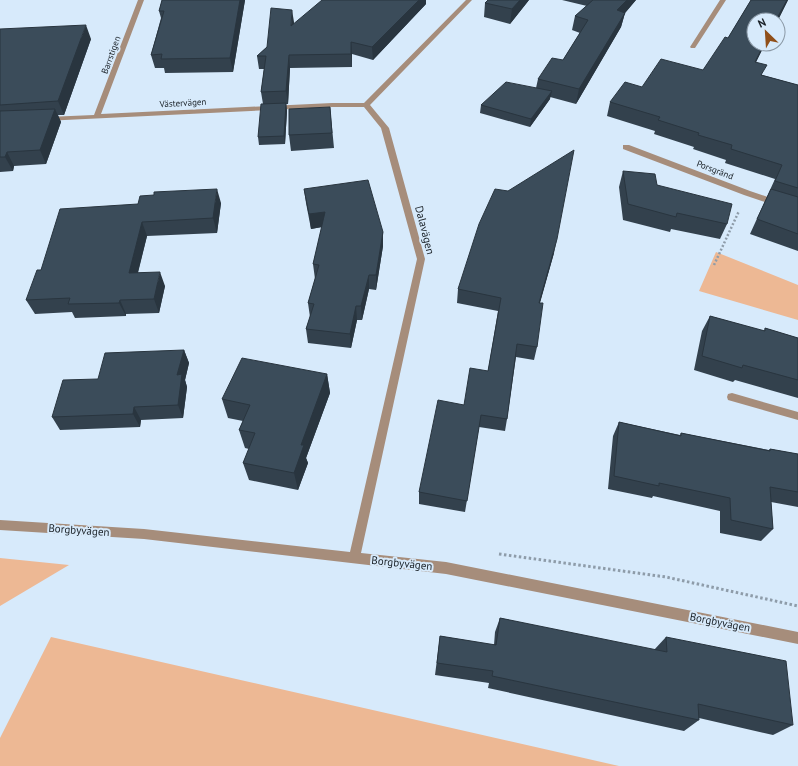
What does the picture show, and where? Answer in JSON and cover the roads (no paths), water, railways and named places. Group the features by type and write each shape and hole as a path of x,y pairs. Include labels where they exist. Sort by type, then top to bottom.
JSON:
{"street":[{"name":"Barrstigen","path":"97,116 141,0"},
{"path":"366,105 469,0"},
{"path":"693,48 723,0"},
{"name":"Västervägen","path":"38,120 332,105 366,105"},
{"name":"Dalavägen","path":"354,558 421,259 385,128 366,105"},
{"name":"Porsgränd","path":"626,147 747,193 798,210"},
{"path":"732,397 798,416"},
{"name":"Borgbyvägen","path":"0,525 144,534 446,568 798,638"}]}
